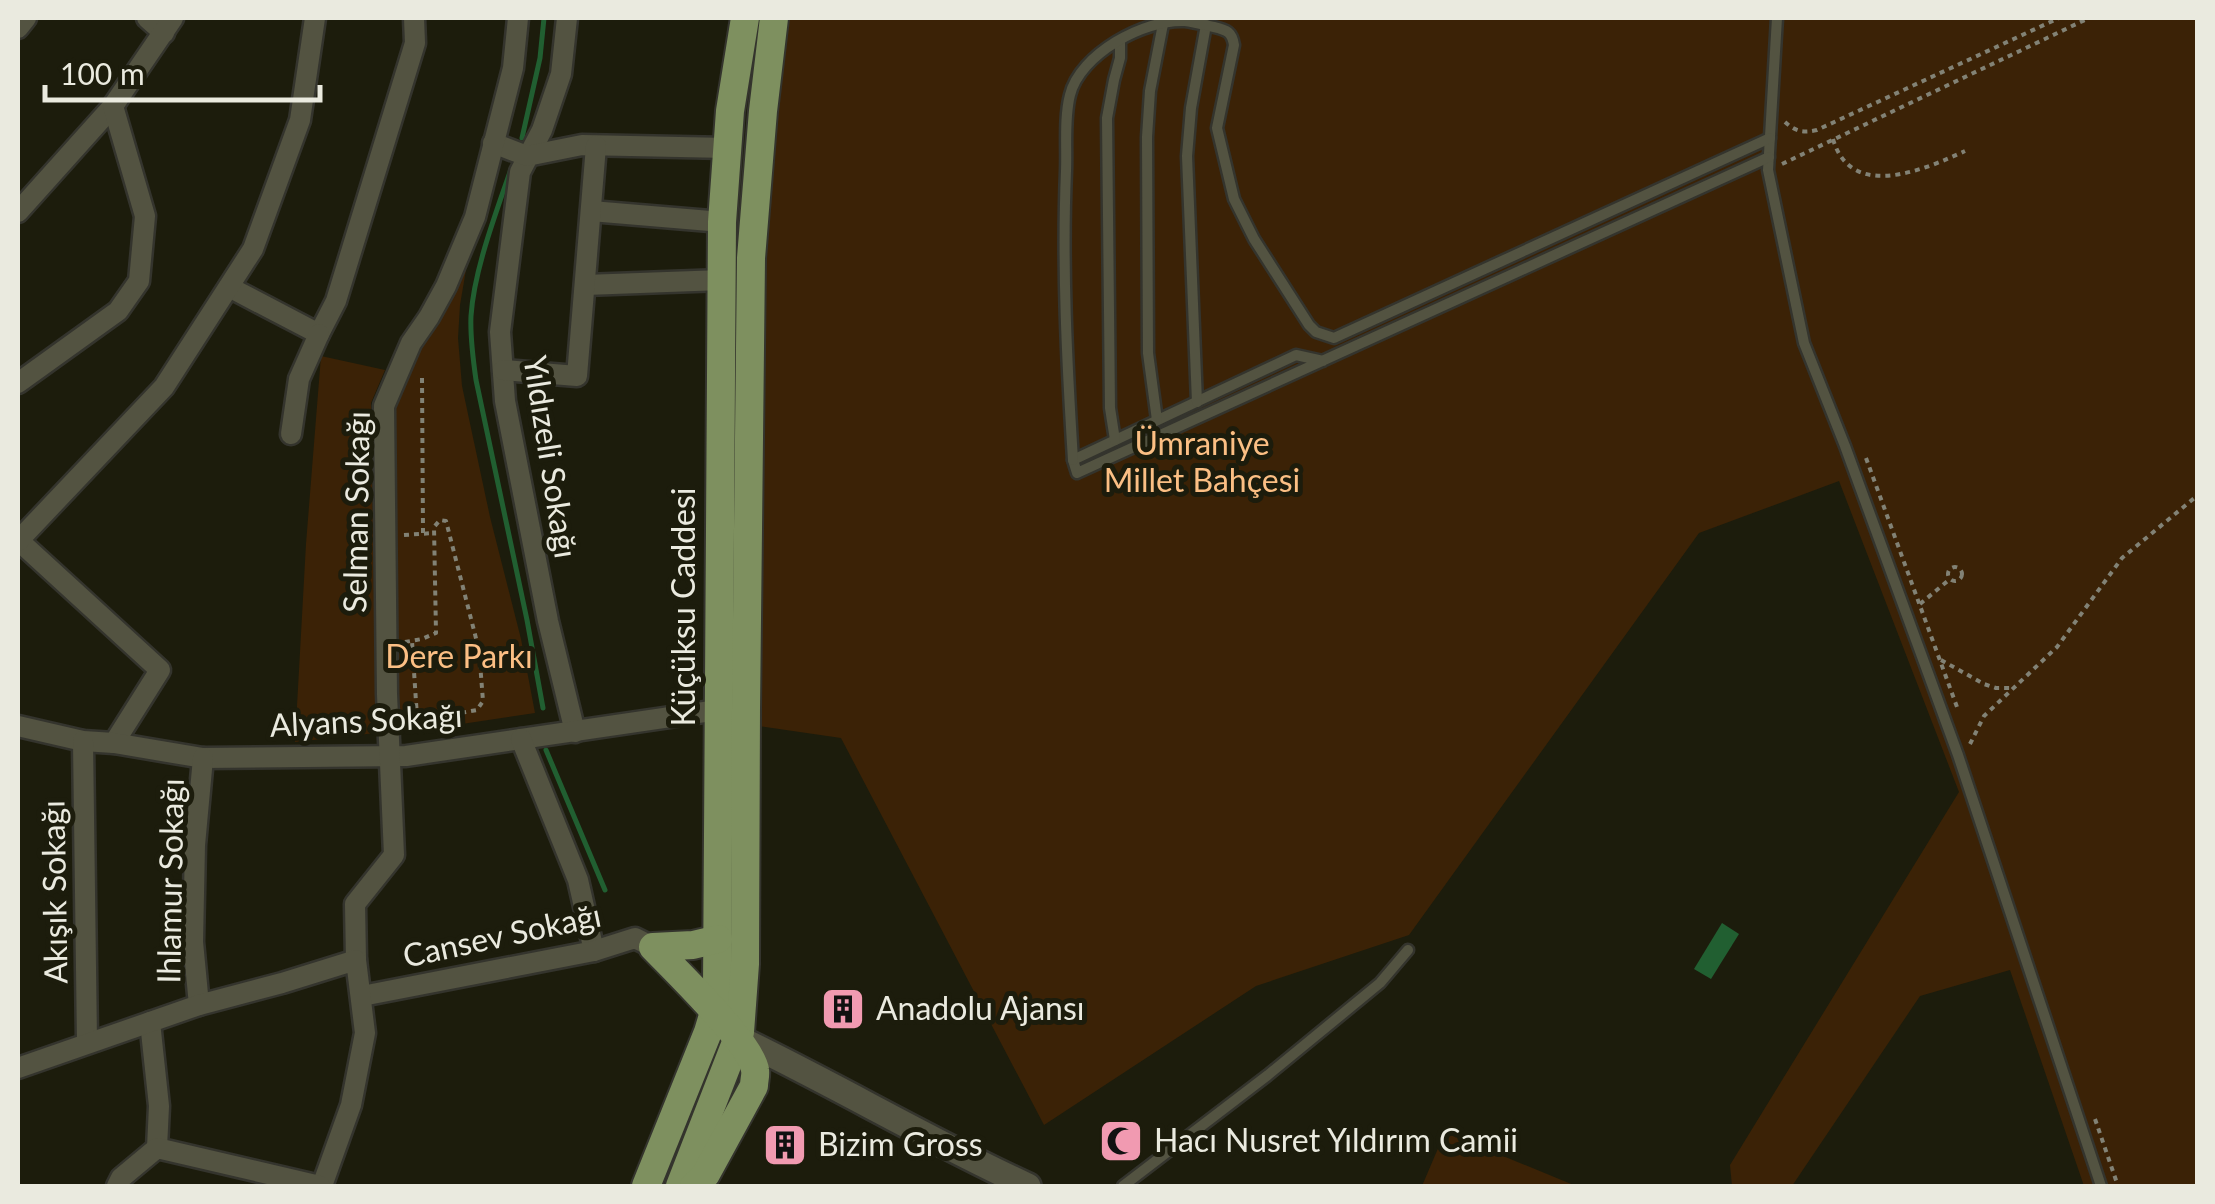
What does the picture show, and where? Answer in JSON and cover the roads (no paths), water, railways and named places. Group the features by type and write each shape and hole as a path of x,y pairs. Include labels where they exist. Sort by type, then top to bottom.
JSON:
{"main road":[{"name":"Küçüksu Caddesi","path":"680,1186 738,1038 746,964 732,710 722,280 728,148 745,18"},
{"name":"Küçüksu Caddesi","path":"646,1186 711,1022 717,988 752,258 774,18"},
{"path":"654,948 718,939"},
{"path":"654,948 711,1022 738,1038 755,1070 754,1086 706,1174 694,1186"}],"street":[{"path":"18,28 26,18"},
{"path":"18,212 113,106 169,25 147,18"},
{"path":"114,743 160,670 20,533 164,387 254,249 300,120 315,18"},
{"path":"291,434 299,379 336,301 415,43 414,18"},
{"name":"Selman Sokağı","path":"321,1186 351,1105 364,1033 355,904 394,856 386,644 384,406 411,343 429,317 475,217 513,68 518,18"},
{"name":"Yıldızeli Sokağı","path":"567,18 561,74 542,130 520,172 500,332 505,401 574,732"},
{"path":"18,383 118,312 140,281 145,216 113,106"},
{"path":"493,142 527,156 582,145 728,148"},
{"path":"503,370 576,376 596,146"},
{"path":"591,211 722,222"},
{"path":"585,285 722,280"},
{"path":"229,287 319,334"},
{"name":"Alyans Sokağı","path":"18,726 83,741 203,758 406,756 732,710"},
{"path":"521,739 578,880 594,950"},
{"name":"Akışık Sokağı","path":"83,741 87,1042"},
{"name":"Ihlamur Sokağı","path":"199,1005 194,942 194,845 203,758"},
{"name":"Cansev Sokağı","path":"362,996 594,950 636,938 654,948"},
{"path":"18,1068 199,1005 356,960"},
{"path":"117,1186 120,1178 157,1148 159,1106 150,1022"},
{"path":"738,1038 802,1068 960,1155 1028,1186"},
{"path":"754,1086 802,1068"},
{"path":"157,1148 321,1186"}],"lane":[{"path":"1776,18 1774,156 1768,170 1804,343 1958,755 2101,1186"},
{"path":"1774,156 1077,472 1067,368 1065,207 1069,98 1077,78 1093,58 1120,41 1163,24 1184,21 1227,30 1234,40 1217,128 1234,199 1254,239 1309,326 1325,337 1334,338 1775,134"},
{"path":"1157,420 1148,354 1147,136 1150,91 1163,24"},
{"path":"1196,402 1187,156 1206,25"},
{"path":"1115,440 1110,408 1107,118 1120,41"},
{"path":"1073,460 1296,355 1323,361"},
{"path":"1123,1186 1380,984 1408,950"}],"waterway":[{"path":"522,138 540,58 544,18"},
{"path":"511,169 476,280 471,340 543,708"},
{"path":"546,750 605,890"}],"place":[{"name":"Anadolu Ajansı","path":"843,1009"},
{"name":"Hacı Nusret Yıldırım Camii","path":"1121,1141"},
{"name":"Bizim Gross","path":"785,1145"}],"park label":[{"name":"Ümraniye Millet Bahçesi","path":"1202,462"},
{"name":"Dere Parkı","path":"459,657"}]}
